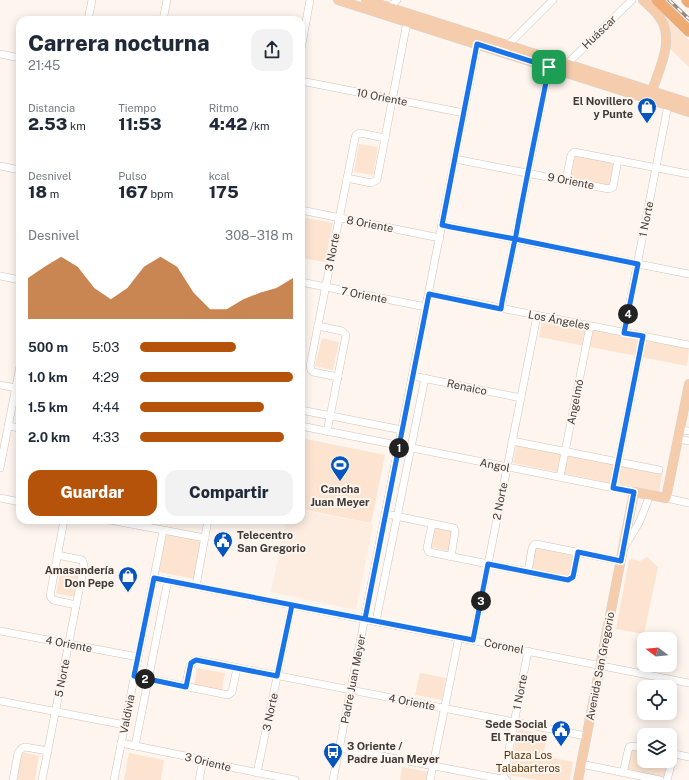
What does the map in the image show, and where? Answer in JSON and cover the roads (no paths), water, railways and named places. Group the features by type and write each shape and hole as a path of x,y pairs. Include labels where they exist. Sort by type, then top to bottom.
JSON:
{"highway":[{"path":"657,0 689,31"}],"main road":[{"path":"338,0 407,22 478,40 508,45 689,103"},
{"path":"366,0 549,67 689,112"},
{"path":"643,0 659,16 666,33 665,49 652,91 656,102"},
{"path":"666,498 682,433 689,384"},
{"name":"Angol","path":"634,492 666,498"},
{"name":"Avenida San Gregorio","path":"578,780 634,492"}],"street":[{"path":"89,16 92,0"},
{"path":"164,16 167,0"},
{"path":"305,27 310,0"},
{"path":"390,8 397,0"},
{"path":"508,45 553,0"},
{"name":"Huáscar","path":"567,64 632,0"},
{"path":"347,178 371,183 375,182 377,178 407,22"},
{"name":"Padre Juan Meyer","path":"333,780 478,40"},
{"path":"0,54 16,57"},
{"path":"501,309 549,67"},
{"name":"10 Oriente","path":"305,83 464,113"},
{"name":"1 Norte","path":"624,333 668,105"},
{"name":"3 Norte","path":"338,377 313,372 310,366 356,135 360,133 384,138"},
{"path":"566,180 572,152 689,174"},
{"name":"9 Oriente","path":"455,159 611,189 614,185 618,160"},
{"path":"0,166 16,169"},
{"name":"8 Oriente","path":"305,211 440,238"},
{"path":"442,225 689,274"},
{"path":"0,276 16,279"},
{"name":"7 Oriente","path":"305,283 426,307"},
{"name":"Los Ángeles","path":"429,294 689,345"},
{"name":"2 Norte","path":"473,640 537,316"},
{"path":"318,326 342,331 345,333 346,337 327,432"},
{"name":"Angelmó","path":"560,478 590,326"},
{"path":"613,488 643,336"},
{"name":"Renaico","path":"413,376 521,398"},
{"path":"376,621 426,378"},
{"path":"0,385 16,388 0,468"},
{"path":"305,411 402,430"},
{"path":"8,426 16,427"},
{"name":"Angol","path":"305,427 634,492"},
{"path":"682,433 689,441"},
{"path":"512,441 659,470"},
{"name":"Avenida San Gregorio","path":"622,556 639,522 650,495"},
{"path":"0,498 16,501"},
{"name":"Angol","path":"666,498 689,503"},
{"path":"386,514 455,529 451,557"},
{"path":"629,520 639,522"},
{"path":"63,524 50,596 53,600 76,605"},
{"path":"131,524 205,538"},
{"path":"196,586 207,524"},
{"path":"432,524 427,551 528,572 570,580 573,577 578,552"},
{"name":"Valdivia","path":"114,780 163,530"},
{"path":"528,572 532,548 535,545 578,552 622,556"},
{"name":"5 Norte","path":"42,780 84,563 82,560 57,555"},
{"name":"Coronel","path":"154,578 689,682"},
{"name":"Valdivia","path":"135,746 168,580"},
{"name":"3 Norte","path":"257,773 292,605"},
{"name":"4 Oriente","path":"0,631 138,657"},
{"path":"430,780 459,637"},
{"name":"1 Norte","path":"504,780 528,651"},
{"name":"4 Oriente","path":"186,687 191,664 194,660 586,736"},
{"path":"134,676 229,695 233,690 237,668"},
{"path":"0,701 124,725"},
{"name":"3 Oriente","path":"121,743 295,780"},
{"path":"623,773 628,749 630,746 637,747"},
{"path":"13,780 19,751 22,748 25,747 48,751"},
{"path":"340,748 504,780"},
{"path":"677,754 689,756"},
{"path":"199,780 203,760"},
{"path":"581,764 660,780"},
{"path":"668,780 670,768"}],"railway":[{"path":"669,0 689,19"}],"place":[{"name":"El Novillero y Punte","path":"647,124"},
{"name":"Cancha Juan Meyer","path":"340,482"},
{"name":"Telecentro San Gregorio","path":"223,558"},
{"name":"Amasandería Don Pepe","path":"128,593"},
{"name":"Sede Social El Tranque","path":"561,747"},
{"name":"3 Oriente / Padre Juan Meyer","path":"333,769"}],"park label":[{"name":"Plaza Los Talabarteros","path":"528,761"}]}
